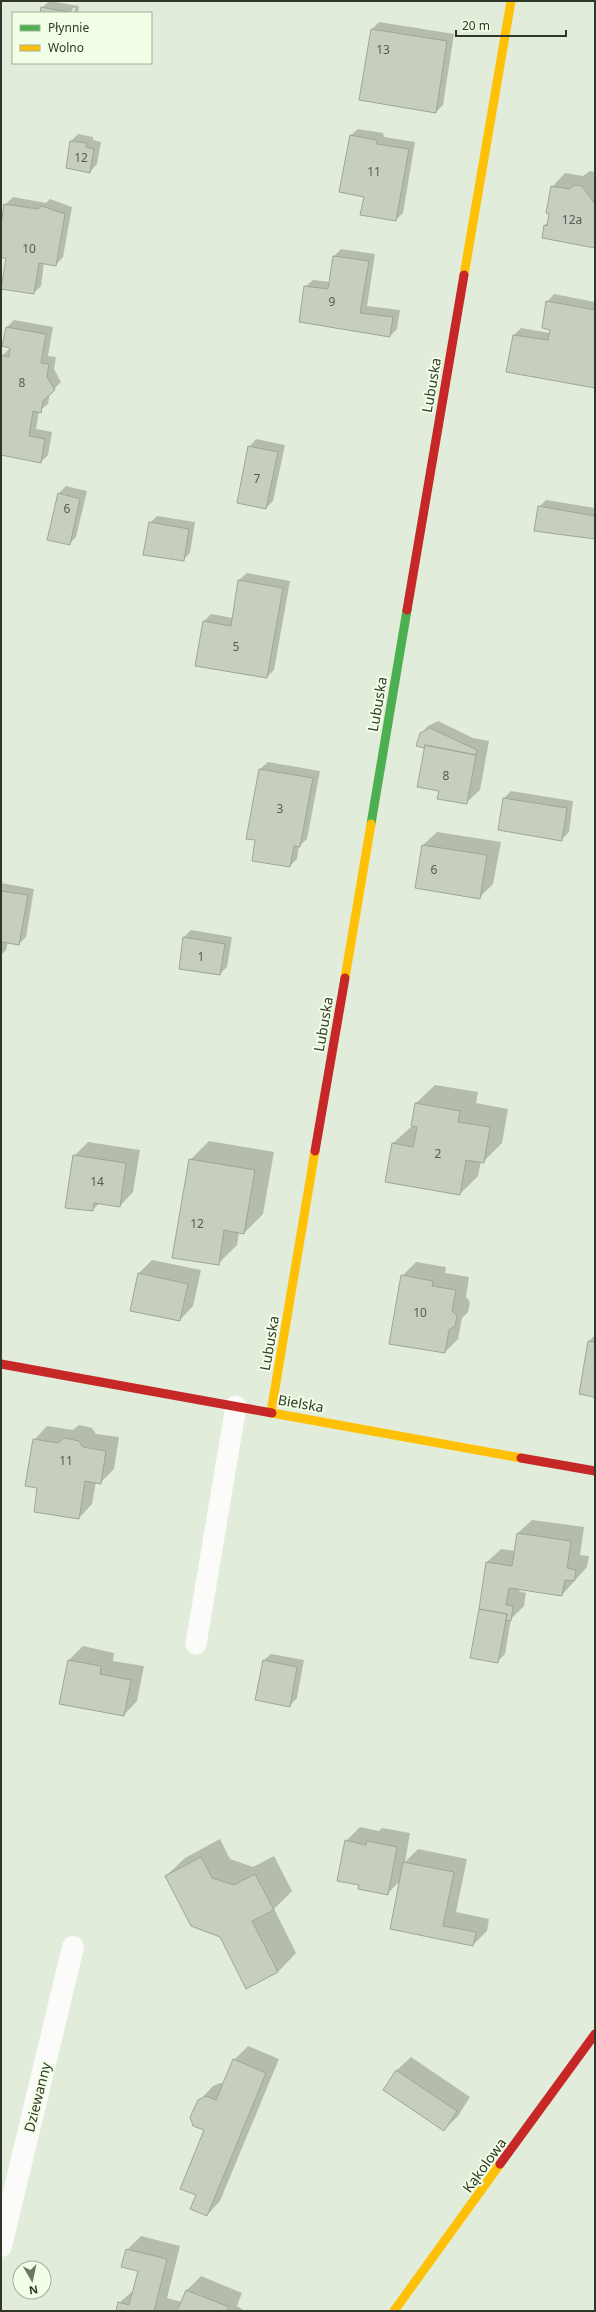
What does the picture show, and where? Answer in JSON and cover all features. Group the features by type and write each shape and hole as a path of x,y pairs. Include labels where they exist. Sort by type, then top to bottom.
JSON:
{"street":[{"name":"Lubuska","path":"271,1412 511,1"},
{"name":"Bielska","path":"1,1364 595,1471"},
{"name":"Dziewanny","path":"1,2246 73,1947"},
{"name":"Kąkolowa","path":"394,2311 595,2034"}],"lane":[{"path":"196,1644 236,1406"}],"building":[{"path":"41,7 68,12 40,12"},
{"path":"371,29 447,41 436,113 359,100"},
{"path":"350,135 376,140 377,144 409,149 396,221 360,215 364,197 339,192"},
{"path":"70,141 87,143 86,147 94,149 90,173 66,168"},
{"path":"575,185 582,186 595,204 595,248 542,238 544,225 547,226 549,214 546,213 551,186 569,189"},
{"path":"4,204 38,209 42,206 65,214 56,266 39,263 34,294 1,289 6,258 1,258 1,225"},
{"path":"333,256 369,261 360,313 393,317 390,337 299,322 304,286 328,289"},
{"path":"546,301 595,310 595,388 506,372 513,335 548,340 550,330 542,328"},
{"path":"6,327 46,334 41,363 49,364 47,377 55,390 43,401 41,413 33,411 29,436 45,439 41,463 1,455 1,355 9,357 10,348 2,346"},
{"path":"248,446 278,452 266,509 237,503"},
{"path":"58,493 80,499 70,545 47,540"},
{"path":"538,506 595,516 595,539 534,531"},
{"path":"149,522 189,529 184,561 143,555"},
{"path":"238,580 283,588 267,678 195,666 203,621 231,626"},
{"path":"430,728 477,750 476,755 425,745 424,748 416,746 420,733"},
{"path":"425,745 476,755 467,804 437,799 439,791 417,787"},
{"path":"259,769 313,778 300,847 294,846 290,867 252,861 255,840 246,839"},
{"path":"503,798 567,808 562,841 498,830"},
{"path":"422,845 487,855 480,899 415,888"},
{"path":"1,891 28,895 19,945 2,942 1,949"},
{"path":"183,937 225,944 220,975 179,969"},
{"path":"415,1103 460,1111 458,1122 490,1127 484,1163 466,1160 460,1195 385,1182 392,1143 413,1147 417,1127 411,1126"},
{"path":"73,1155 126,1163 120,1207 94,1203 93,1211 65,1208"},
{"path":"189,1159 255,1170 244,1234 224,1230 219,1265 172,1258"},
{"path":"138,1273 188,1284 180,1321 130,1311"},
{"path":"401,1275 433,1281 432,1286 456,1290 452,1311 457,1316 455,1326 449,1330 445,1353 389,1344"},
{"path":"588,1341 595,1342 595,1399 594,1397 579,1394"},
{"path":"64,1438 79,1441 83,1447 106,1451 101,1484 85,1481 79,1519 34,1512 37,1488 25,1486 33,1439 58,1443"},
{"path":"517,1533 571,1541 567,1568 576,1570 574,1581 565,1580 562,1596 509,1588 506,1605 513,1606 511,1621 506,1620 507,1614 479,1609 486,1562 512,1566"},
{"path":"479,1609 507,1614 498,1663 470,1658"},
{"path":"68,1660 101,1666 100,1674 131,1680 124,1716 59,1704"},
{"path":"263,1660 297,1667 290,1707 255,1700"},
{"path":"345,1840 366,1845 367,1841 397,1847 388,1895 358,1889 359,1885 337,1881"},
{"path":"201,1857 212,1878 234,1885 255,1874 274,1910 252,1921 278,1972 246,1989 220,1937 191,1926 165,1876"},
{"path":"403,1862 454,1872 443,1926 476,1932 473,1946 390,1929"},
{"path":"233,2059 266,2073 207,2216 190,2209 196,2195 180,2189 204,2130 193,2126 190,2117 198,2100 206,2096 216,2100"},
{"path":"396,2070 457,2111 444,2131 383,2090"},
{"path":"126,2249 167,2259 154,2311 116,2311 118,2302 129,2305 138,2271 121,2267"},
{"path":"186,2290 229,2307 227,2311 177,2311"}],"traffic: fast":[{"path":"371,824 407,610"}],"traffic: slow":[{"path":"464,275 511,1"},
{"path":"345,978 371,824"},
{"path":"271,1412 315,1151"},
{"path":"272,1413 521,1458"},
{"path":"394,2311 500,2164"}],"traffic: jam":[{"path":"407,610 464,275"},
{"path":"315,1151 345,978"},
{"path":"1,1364 272,1413"},
{"path":"521,1458 595,1471"},
{"path":"500,2164 595,2034"}]}
